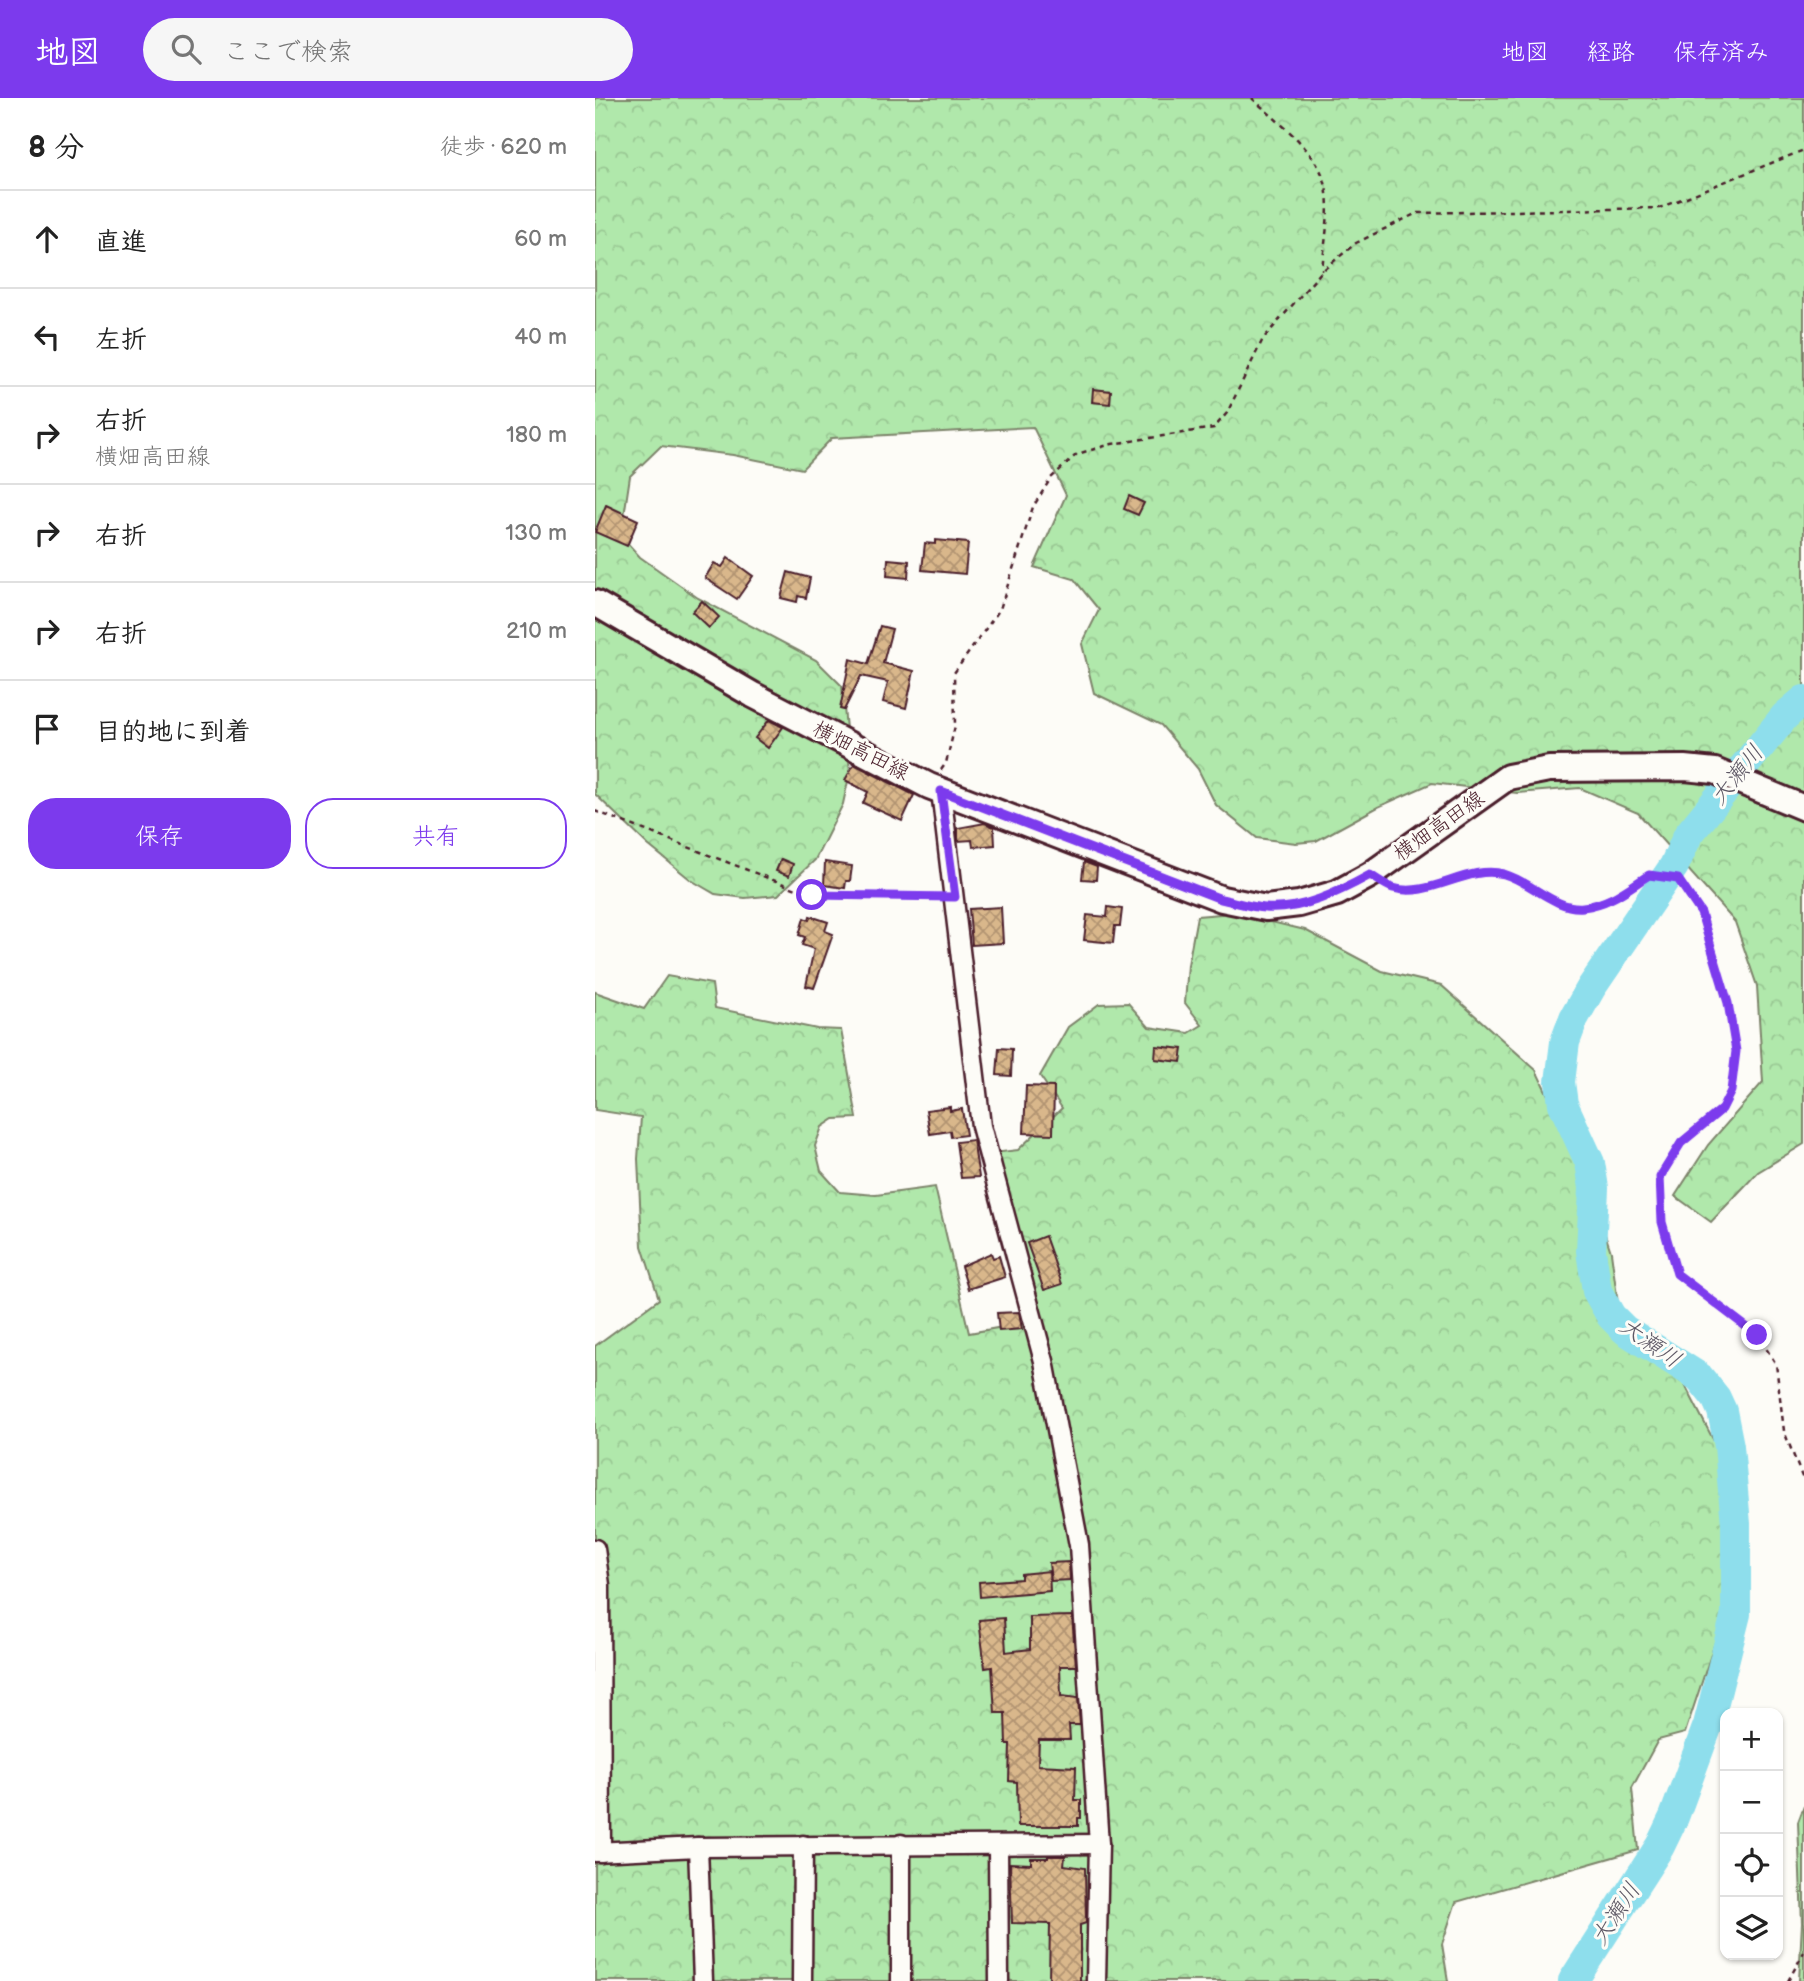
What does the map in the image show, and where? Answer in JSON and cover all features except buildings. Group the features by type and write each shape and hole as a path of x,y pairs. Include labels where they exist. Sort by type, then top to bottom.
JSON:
{"main road":[{"name":"横畑高田線","path":"595,603 753,695 935,789 1221,899 1266,908 1299,904 1337,893 1370,875 1508,777 1549,769 1685,768 1715,771 1804,808"}],"street":[{"path":"935,789 955,897 981,1126 1044,1361 1079,1545 1099,1844 1095,1981"},
{"path":"595,1549 600,1585 598,1852 803,1845 1099,1844"},
{"path":"901,1844 901,1981"},
{"path":"802,1981 803,1845"},
{"path":"998,1846 999,1981"},
{"path":"698,1847 703,1981"}],"path":[{"path":"1252,98 1307,152 1322,174 1327,202 1322,271"},
{"path":"935,789 946,763 955,726 954,673 1000,609 1033,507 1051,478 1077,454 1112,444 1214,428 1227,412 1263,339 1322,271 1356,243 1417,213 1659,208 1804,150"},
{"path":"595,811 812,895 955,897"},
{"path":"1370,875 1395,888 1430,887 1475,874 1503,874 1552,899 1579,907 1607,903 1649,875 1678,879 1701,913 1728,1003 1736,1051 1731,1091 1722,1109 1681,1143 1660,1177 1662,1222 1677,1274 1757,1335 1776,1364 1784,1431 1804,1482"},
{"path":"1788,1981 1804,1952"}],"green space":[{"path":"595,98 1804,98 1804,1144 1758,1172 1711,1222 1675,1196 1708,1145 1763,1082 1757,986 1735,922 1638,813 1580,788 1517,793 1432,783 1378,807 1316,841 1296,843 1257,838 1216,805 1198,769 1161,725 1094,693 1082,644 1099,610 1074,579 1034,567 1066,495 1033,427 832,438 802,469 733,455 661,446 630,476 621,536 640,557 698,598 816,660 842,686 850,772 843,804 815,860 778,895 745,898 715,894 691,880 648,845 595,794"},
{"path":"1233,913 1305,930 1382,971 1441,985 1536,1070 1585,1173 1611,1252 1623,1340 1685,1385 1716,1445 1723,1508 1727,1606 1685,1733 1658,1740 1632,1788 1638,1850 1456,1902 1442,1944 1448,1981 595,1981 595,1346 659,1299 642,1246 638,1159 641,1117 595,1110 595,992 644,1009 667,976 712,984 715,1008 817,1029 841,1030 857,1118 834,1119 822,1127 815,1146 821,1171 840,1192 876,1195 935,1187 969,1333 1031,1322 993,1153 1018,1150 1062,1108 1040,1076 1068,1027 1099,1004 1128,1003 1149,1027 1189,1033 1202,1025 1185,1003 1188,965 1197,916"},
{"path":"1804,1806 1804,1981 1799,1981 1802,1923 1798,1822"}],"waterway":[{"name":"大瀬川","path":"1573,1981 1660,1846 1674,1817 1708,1725 1736,1614 1736,1524 1729,1446 1722,1411 1716,1398 1699,1377 1625,1330 1611,1316 1597,1291 1591,1251 1594,1188 1590,1163 1563,1104 1560,1082 1565,1042 1574,1018 1591,988 1674,866 1688,835 1785,716 1804,700"}],"route":[{"path":"812,895 955,897 941,791 1221,899 1266,908 1299,904 1337,893 1370,875 1395,888 1430,887 1475,874 1503,874 1552,899 1579,907 1607,903 1649,875 1678,879 1701,913 1728,1003 1736,1051 1731,1091 1722,1109 1681,1143 1660,1177 1662,1222 1677,1274 1757,1335"}]}
